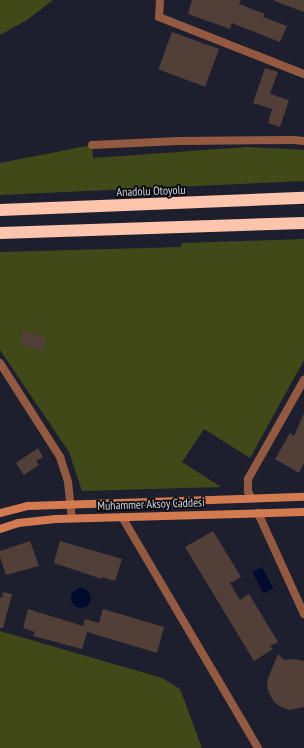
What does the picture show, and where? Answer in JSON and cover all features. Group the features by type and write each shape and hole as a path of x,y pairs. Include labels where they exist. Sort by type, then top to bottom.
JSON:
{"highway":[{"name":"Anadolu Otoyolu","path":"0,210 304,198"},
{"path":"0,233 304,223"}],"main road":[{"name":"Muhammer Aksoy Caddesi","path":"0,513 28,506 251,498 304,498"},
{"path":"251,498 258,513"},
{"name":"Muhammer Aksoy Caddesi","path":"0,529 18,523 72,518 304,512"}],"street":[{"path":"160,0 159,17 304,74"},
{"path":"92,145 178,141 304,141"},
{"path":"0,363 60,457 67,476 72,504 72,518"},
{"path":"251,498 248,491 248,479 304,380"},
{"path":"258,513 304,614"},
{"path":"122,517 258,748"}],"green space":[{"path":"0,0 53,0 27,20 0,35"},
{"path":"92,145 93,158 248,147 304,150 304,181 0,195 0,163"},
{"path":"304,239 304,360 250,458 204,429 182,462 221,487 82,491 69,452 0,350 0,252 181,247 182,243"},
{"path":"0,631 162,678 180,689 202,748 0,748"}],"water":[{"path":"262,567 273,588 264,593 252,572"},
{"path":"77,588 85,588 91,594 91,602 85,608 77,608 71,602 71,594"}],"building":[{"path":"192,0 241,0 239,4 265,14 263,17 287,26 280,42 232,23 230,29 188,14"},
{"path":"274,0 304,0 304,12 274,1"},
{"path":"172,32 219,49 205,87 158,70"},
{"path":"265,68 278,72 270,94 289,100 280,127 268,123 272,109 253,103"},
{"path":"23,331 46,337 43,351 19,345"},
{"path":"304,413 304,463 299,473 275,459 290,433 294,436"},
{"path":"38,448 43,457 36,461 39,465 24,475 16,463"},
{"path":"213,531 241,577 230,583 240,600 249,594 278,642 270,646 273,649 254,661 185,547"},
{"path":"30,541 39,566 6,575 0,557 0,551"},
{"path":"60,541 122,559 115,581 102,577 102,579 54,563"},
{"path":"3,592 12,594 3,628 0,628 0,597 2,598"},
{"path":"28,609 83,626 85,619 99,623 103,609 164,627 157,653 87,632 82,649 33,636 35,632 23,628"},
{"path":"278,654 284,660 293,659 304,661 304,707 289,710 274,702 270,695 267,687 268,678"}]}
